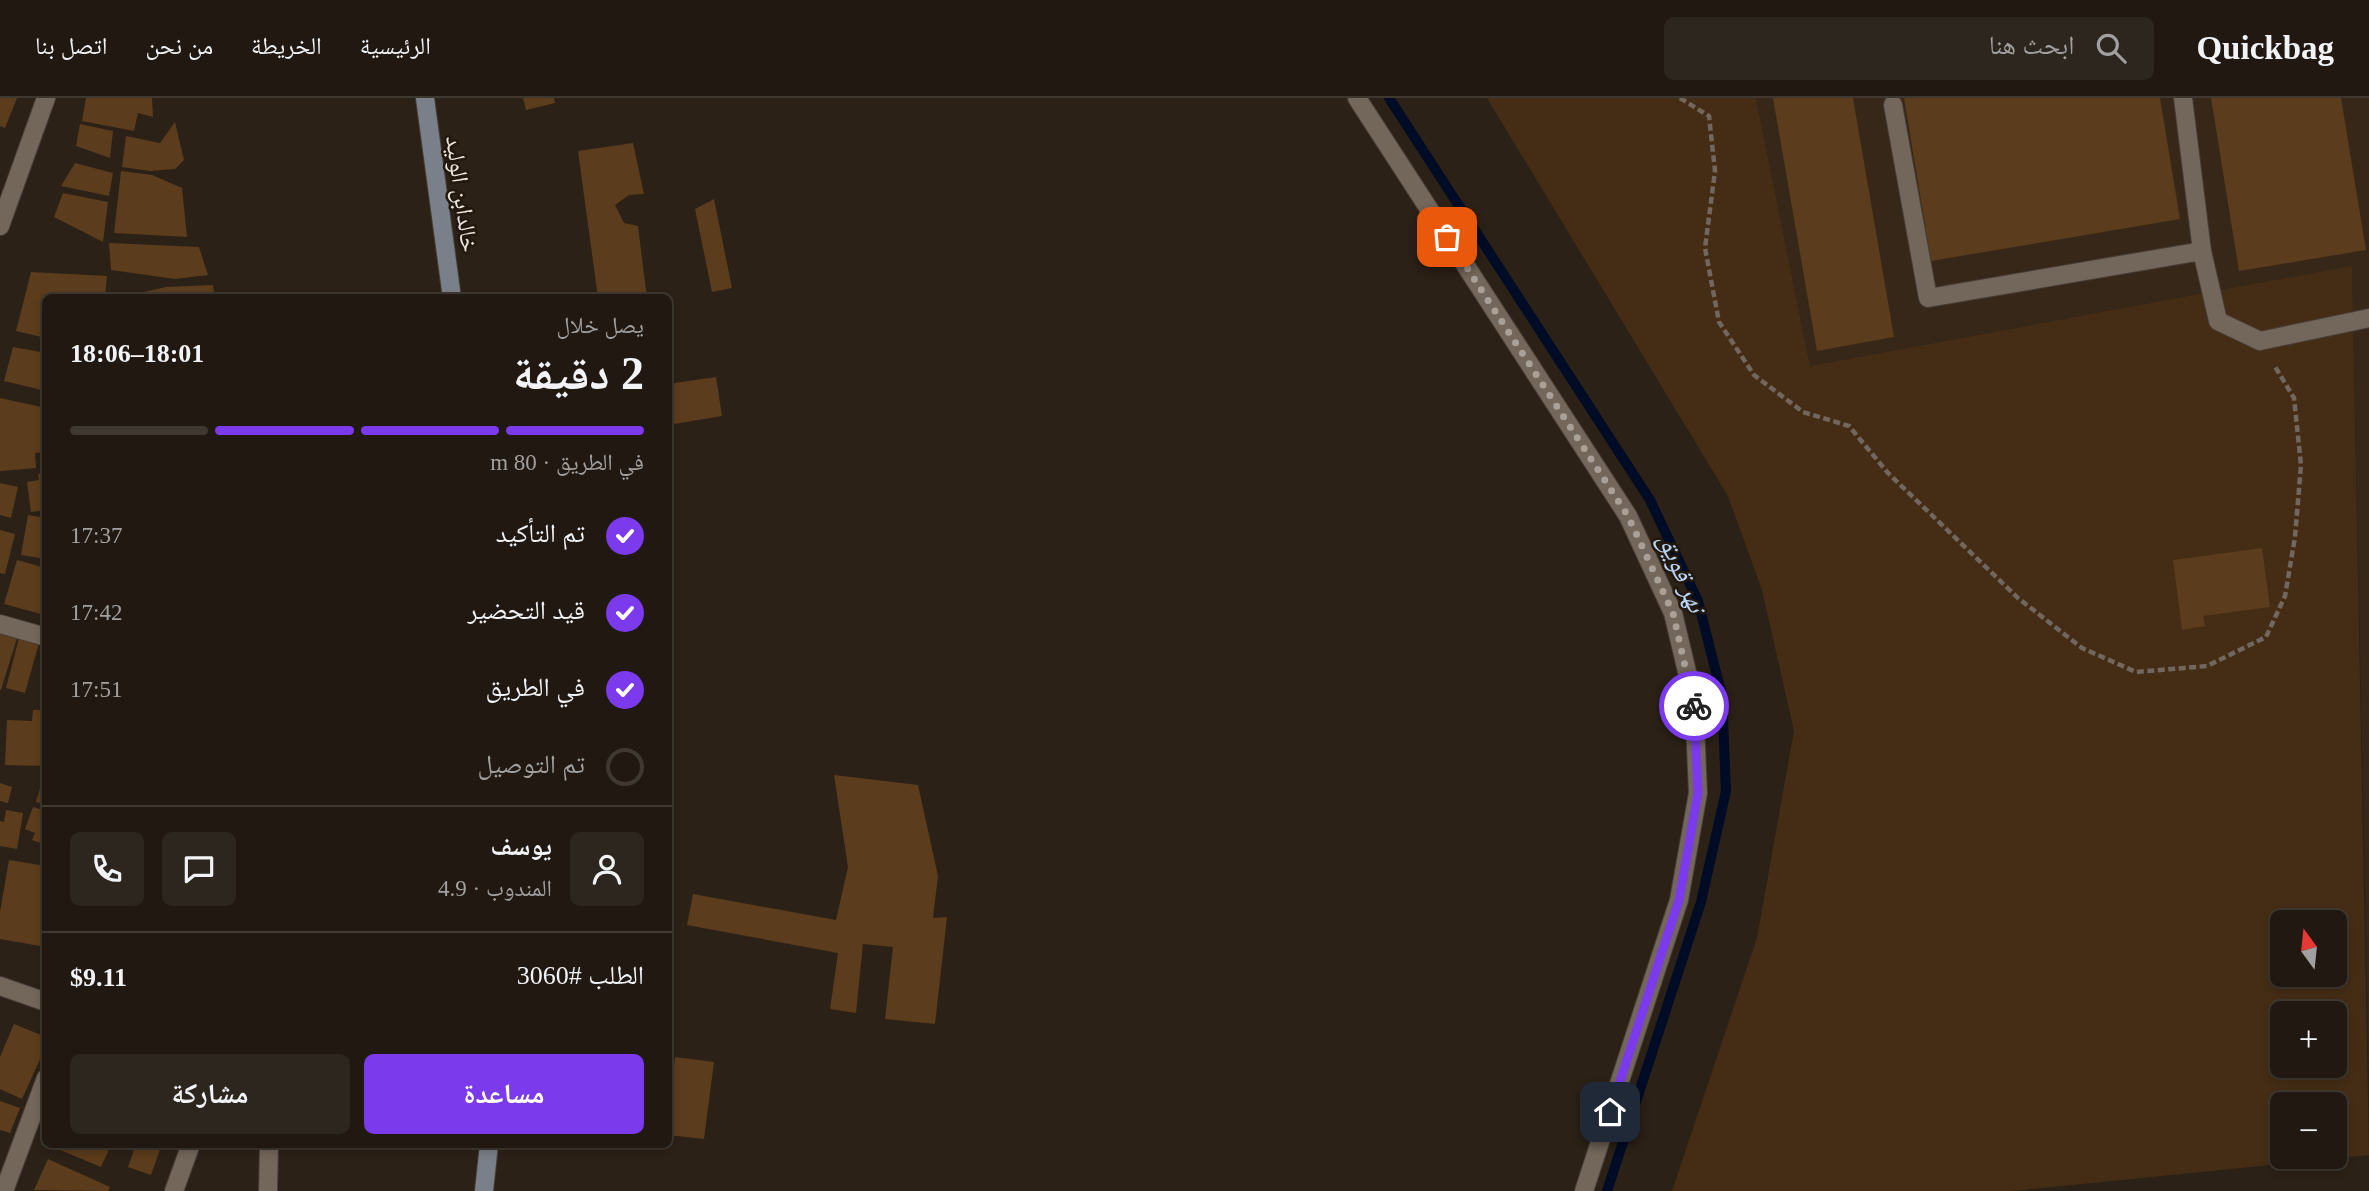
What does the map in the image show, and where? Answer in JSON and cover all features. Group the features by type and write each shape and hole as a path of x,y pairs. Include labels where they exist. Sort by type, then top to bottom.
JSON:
{"main road":[{"name":"خالدابن الوليد","path":"425,98 451,294"},
{"path":"484,1191 489,1148"}],"street":[{"path":"0,226 46,98"},
{"path":"1357,98 1628,516 1673,613 1694,701 1698,793 1679,900 1584,1191"},
{"path":"2183,98 2202,251 2217,321 2260,341 2369,318"},
{"path":"1893,105 1928,298 2202,251"},
{"path":"0,624 42,635"},
{"path":"0,986 42,1001"},
{"path":"4,1191 42,1089"},
{"path":"174,1191 190,1148"},
{"path":"268,1191 269,1148"}],"path":[{"path":"1680,98 1709,116 1715,171 1705,248 1719,322 1755,376 1803,412 1849,426 1888,472 2018,598 2082,648 2136,672 2207,666 2266,637 2285,596 2295,537 2300,452 2294,398 2260,341"}],"shaded area":[{"path":"1487,98 1756,98 1810,366 2352,266 2369,1155 2347,1157 2347,1092 2270,1092 2270,1165 2011,1191 1672,1191 1757,938 1794,731 1762,590 1728,496"},
{"path":"1756,98 2369,98 2369,1079 2352,267 1810,366"}],"building":[{"path":"0,98 17,98 5,128 0,126"},
{"path":"86,98 152,98 153,117 138,113 134,131 82,121"},
{"path":"523,98 554,98 555,103 526,110"},
{"path":"1773,98 1853,98 1894,337 1817,351"},
{"path":"1904,98 2160,98 2180,219 1931,261"},
{"path":"2211,98 2341,98 2366,250 2239,271"},
{"path":"175,122 184,160 175,169 150,171 122,167 126,136 160,143"},
{"path":"80,124 113,131 110,158 76,146"},
{"path":"633,143 644,194 629,195 615,205 624,223 638,226 646,294 597,294 578,151"},
{"path":"75,163 113,173 109,196 61,186"},
{"path":"121,171 152,175 182,188 187,237 114,233"},
{"path":"63,193 108,202 103,242 54,217"},
{"path":"714,199 732,288 712,292 695,209"},
{"path":"109,243 199,247 208,275 175,279 111,270"},
{"path":"31,272 107,276 105,294 42,294 42,337 16,331"},
{"path":"213,285 214,294 135,294 166,287"},
{"path":"13,347 42,352 42,390 4,381"},
{"path":"716,377 722,416 672,424 672,383"},
{"path":"0,398 42,407 42,452 35,453 36,468 0,471"},
{"path":"38,474 42,474 42,511 31,512 27,482 39,480"},
{"path":"0,483 18,487 11,518 0,515"},
{"path":"28,515 42,517 42,558 21,555"},
{"path":"0,530 15,534 5,574 0,573"},
{"path":"2262,548 2270,607 2203,616 2205,626 2182,630 2173,560"},
{"path":"17,560 42,567 42,614 4,604"},
{"path":"0,633 17,638 1,690 0,690"},
{"path":"19,638 39,643 25,693 6,688"},
{"path":"33,710 42,710 42,766 5,765 7,720 32,721"},
{"path":"834,775 918,785 938,876 933,918 947,917 935,1024 885,1019 893,947 863,944 856,1013 830,1009 838,953 687,925 693,894 836,920 848,867"},
{"path":"0,783 12,787 8,803 0,801"},
{"path":"41,785 42,785 42,804 36,802"},
{"path":"33,807 42,810 42,844 32,840 35,833 25,829"},
{"path":"6,810 23,813 17,849 0,846 0,821 4,822"},
{"path":"9,860 42,865 42,946 0,939 0,912"},
{"path":"14,1024 42,1035 42,1055 22,1099 0,1089 0,1057"},
{"path":"675,1057 714,1062 704,1139 672,1135"},
{"path":"0,1101 20,1108 10,1133 0,1130"},
{"path":"56,1148 107,1148 109,1149 101,1167"},
{"path":"135,1148 161,1148 151,1175 128,1167"},
{"path":"48,1159 110,1187 108,1191 34,1190"}],"waterway":[{"name":"نهر قويق","path":"1389,98 1650,500 1698,601 1722,696 1726,791 1701,902 1607,1191"}],"way so far":[{"path":"1447,237 1628,516 1673,613 1694,706"}],"route":[{"path":"1610,1112 1679,900 1698,793 1694,706"}]}
